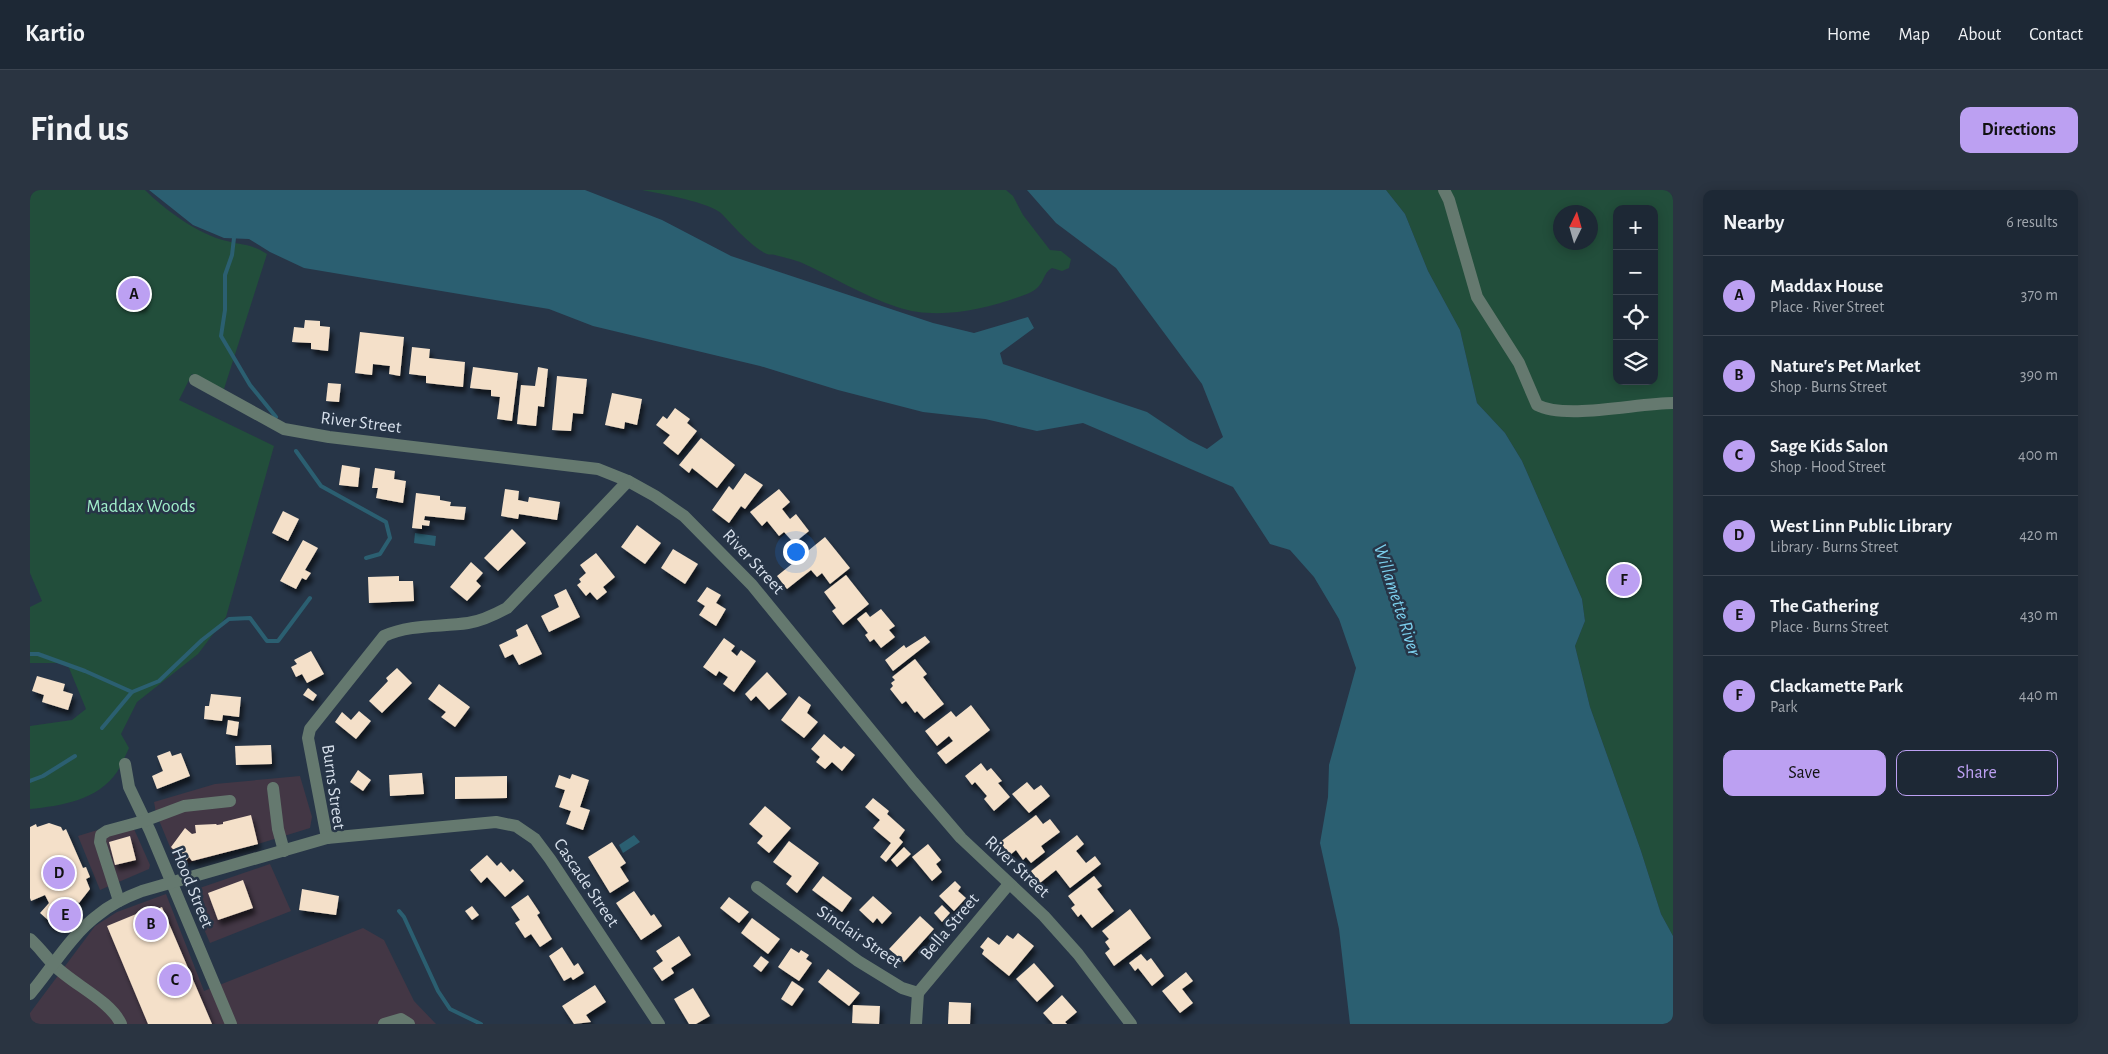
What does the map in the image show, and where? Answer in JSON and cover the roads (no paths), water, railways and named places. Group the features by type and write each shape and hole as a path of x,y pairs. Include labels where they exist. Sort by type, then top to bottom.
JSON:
{"street":[{"path":"1444,190 1449,200 1477,297 1519,362 1537,405 1553,411 1673,404"},
{"name":"River Street","path":"195,380 284,429 329,437 598,469 628,481 655,496 684,516 752,585 961,838 1044,916 1078,954 1131,1024"},
{"name":"Burns Street","path":"30,994 84,927 97,915 119,901 142,891 327,838 308,738 310,729 384,636 399,629 469,623 488,618 507,608 628,481"},
{"name":"Hood Street","path":"125,764 129,787 150,831 230,1024"},
{"path":"273,788 278,829 284,850"},
{"path":"119,901 100,842 101,835 107,831 144,821 184,806 230,801"},
{"name":"Cascade Street","path":"327,838 496,822 516,826 535,839 550,859 659,1024"},
{"name":"Bella Street","path":"918,993 1009,884"},
{"name":"Sinclair Street","path":"758,887 858,960 902,988 918,993"},
{"path":"30,939 43,950 53,965 114,1013 121,1024"},
{"path":"916,1024 918,993"},
{"path":"384,1024 401,1020 409,1024"}],"water":[{"name":"Willamette River","path":"149,190 585,190 662,220 731,256 933,323 974,333 1028,317 1034,328 1000,353 1003,364 1147,412 1189,440 1207,449 1223,437 1202,384 1116,268 1056,223 1027,190 1386,190 1405,214 1428,271 1460,330 1477,403 1505,433 1522,461 1582,599 1585,621 1575,646 1590,707 1641,851 1661,914 1673,936 1673,1024 1350,1024 1339,929 1320,843 1328,797 1329,765 1356,668 1339,619 1314,577 1290,550 1270,544 1233,487 1083,423 1037,431 985,419 923,412 838,390 760,366 593,326 549,309 304,268 270,252 249,239 224,238 193,225"},
{"path":"415,533 436,536 435,546 414,543"},
{"path":"634,835 640,842 623,853 619,845"}],"waterway":[{"path":"234,238 232,255 225,275 225,310 221,336 250,385 276,417"},
{"path":"296,451 321,486 386,522 390,538 380,554 366,558"},
{"path":"102,728 132,692 159,681 202,640 229,619 250,618 267,641 278,641 310,598"},
{"path":"30,654 38,654 85,671 132,692"},
{"path":"30,781 43,776 75,756"},
{"path":"399,911 404,917 438,991 450,1009 481,1024"}],"place":[{"name":"Maddax House","path":"134,294"},
{"name":"Clackamette Park","path":"1624,580"},
{"name":"West Linn Public Library","path":"59,873"},
{"name":"The Gathering","path":"65,915"},
{"name":"Nature's Pet Market","path":"151,924"},
{"name":"Sage Kids Salon","path":"175,980"}],"park label":[{"name":"Maddax Woods","path":"141,507"}]}
